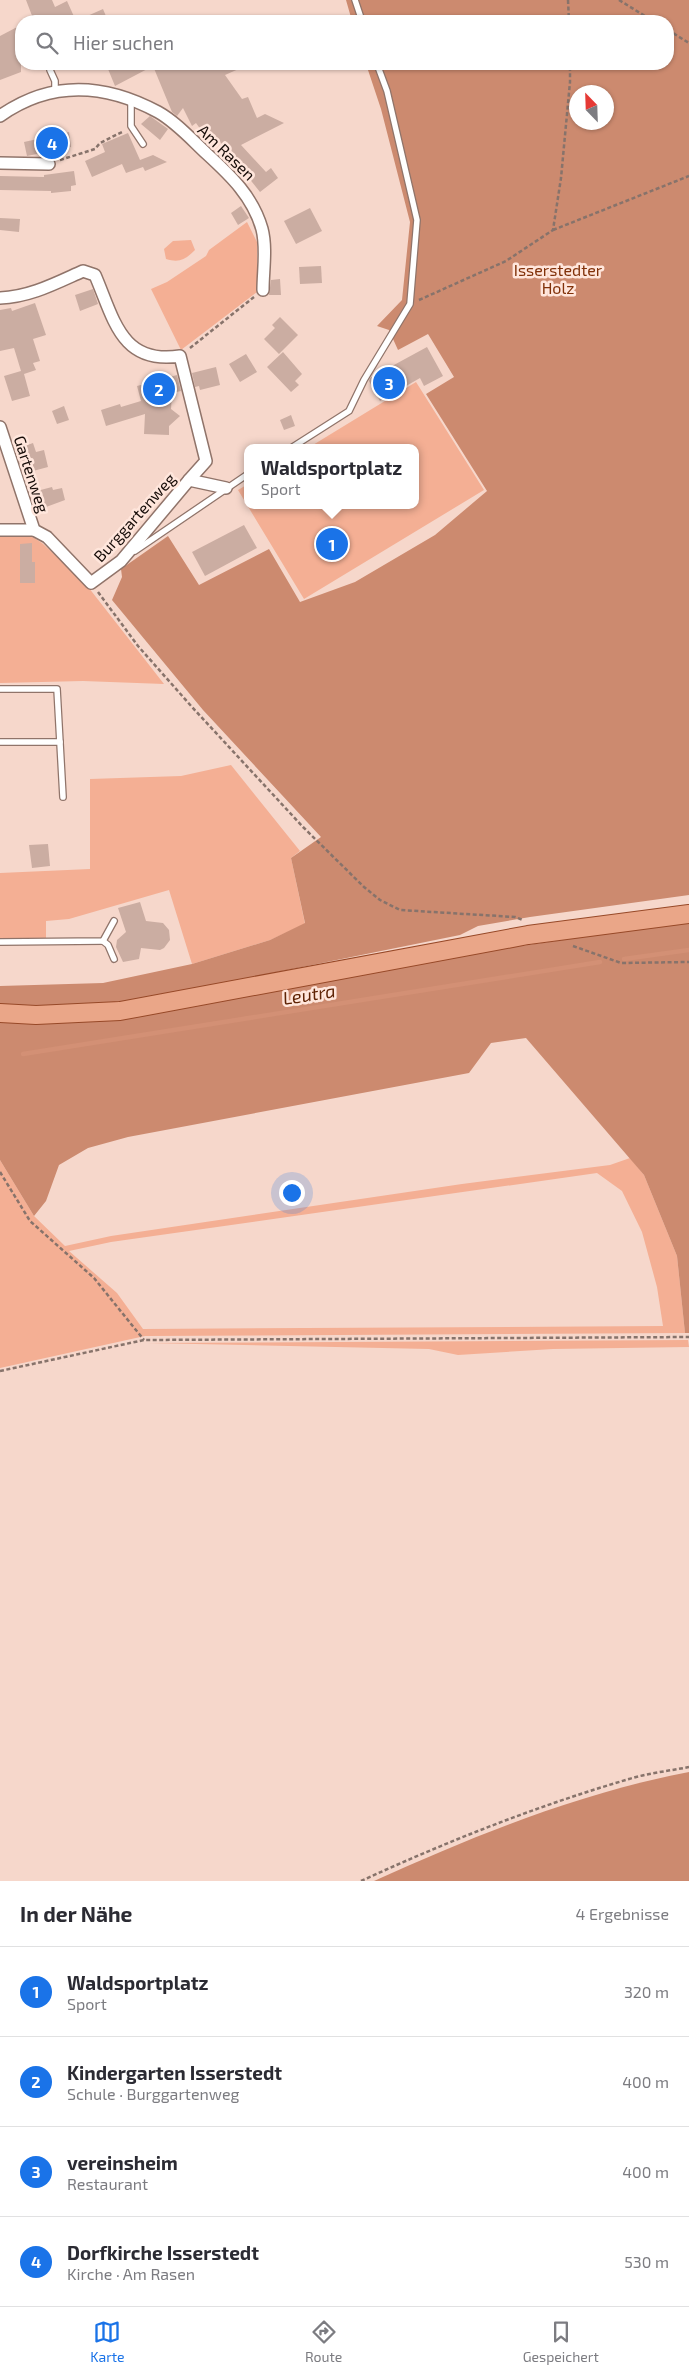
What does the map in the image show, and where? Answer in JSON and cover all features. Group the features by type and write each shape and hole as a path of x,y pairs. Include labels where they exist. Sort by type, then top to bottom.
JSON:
{"main road":[{"path":"0,1013 36,1015 120,1011 528,935 689,914"}],"street":[{"name":"Am Rasen","path":"0,116 21,103 60,89 93,91 131,100 159,113 188,136 230,175 248,195 262,230 263,290"},
{"path":"0,163 49,164"},
{"path":"0,298 16,298 84,270 95,275 118,329 131,347 148,355 166,358 185,352"},
{"name":"Burggartenweg","path":"91,583 121,560 206,461 185,352"},
{"name":"Gartenweg","path":"0,427 34,530"},
{"path":"190,480 226,488"},
{"name":"Gartenweg","path":"0,530 34,530 47,536 91,583"}],"lane":[{"path":"355,0 360,15"},
{"path":"50,70 55,82 55,91"},
{"path":"297,444 349,411 364,380 410,304 418,220 387,91 380,70"},
{"path":"131,100 131,126 143,144"},
{"path":"121,560 244,477"},
{"path":"0,689 57,689 63,797"},
{"path":"0,742 60,742"},
{"path":"103,941 114,921"},
{"path":"0,942 103,941 108,945 114,959"}],"path":[{"path":"568,0 569,15"},
{"path":"619,0 644,15"},
{"path":"674,34 689,43"},
{"path":"553,230 561,178 570,70"},
{"path":"49,164 95,150 100,143 131,126"},
{"path":"410,304 506,261 553,230 689,176"},
{"path":"185,352 263,290"},
{"path":"91,583 138,646 192,707 303,826 374,896 400,910 515,917 524,920 528,935"},
{"path":"566,943 621,963 689,962"},
{"path":"0,1172 30,1221 94,1278 144,1340"},
{"path":"0,1371 144,1340 689,1337"},
{"path":"361,1881 430,1850 500,1822 631,1778 689,1767"}],"shaded area":[{"path":"247,222 257,242 257,292 181,350 151,289 167,282 206,256 209,250"},
{"path":"191,240 195,250 188,256 178,261 166,259 164,249 173,241"},
{"path":"416,382 484,490 304,599 250,509 419,509 419,444 315,444"},
{"path":"244,486 244,500 238,490"},
{"path":"0,536 31,536 42,543 85,583 164,684 83,681 0,683"},
{"path":"231,765 300,851 291,858 305,924 270,940 192,964 169,890 69,919 46,921 46,939 0,939 0,873 90,869 90,779 181,776"},
{"path":"630,1158 644,1175 677,1256 685,1333 145,1336 0,1368 0,1160 34,1216 65,1246 111,1236 462,1184 610,1165","holes":["597,1173 622,1191 642,1232 657,1287 663,1326 143,1329 117,1293 69,1251 111,1242"]},
{"path":"688,1340 689,1347 553,1349 458,1355 429,1349 147,1343"}],"green space":[{"name":"Isserstedter Holz","path":"346,0 689,0 689,895 478,926 460,935 120,1004 37,1007 0,1006 0,986 103,983 192,964 270,940 305,923 291,858 321,837 203,710 112,600 122,577 121,569 168,536 199,585 269,549 300,602 355,582 435,535 487,491 426,394 454,377 428,334 398,350 389,330 377,326 402,300 410,222 381,109 368,70 674,70 674,15 350,15"},
{"path":"689,922 689,1333 685,1333 677,1256 644,1175 526,1038 491,1043 469,1073 128,1137 88,1148 59,1165 46,1201 34,1216 0,1160 0,1020"},
{"path":"689,1772 689,1881 374,1881 528,1817 608,1791"}],"building":[{"path":"26,0 52,0 55,7 67,1 73,15 32,15"},
{"path":"103,9 106,15 90,15"},
{"path":"15,28 15,70 21,70 21,72 0,80 0,36"},
{"path":"108,70 145,70 115,86"},
{"path":"155,70 236,70 225,75 242,99 248,97 257,118 265,114 284,123 241,145 266,172 271,168 278,178 260,192 213,133 206,137 196,123 192,126 183,108 177,116 172,112"},
{"path":"150,116 168,129 160,140 141,124"},
{"path":"69,132 71,147 27,156 24,142"},
{"path":"128,133 140,160 153,155 167,162 145,171 143,167 126,173 122,164 92,177 85,161 105,152 102,144"},
{"path":"74,171 76,185 71,186 71,191 51,193 51,191 0,190 0,176 44,177 44,175"},
{"path":"241,206 249,218 238,225 231,213"},
{"path":"310,208 322,231 296,244 284,221"},
{"path":"0,218 20,219 19,232 0,230"},
{"path":"321,266 322,283 300,284 299,267"},
{"path":"280,279 281,295 269,295 271,280"},
{"path":"93,289 98,304 80,311 75,295"},
{"path":"35,303 46,335 33,339 40,361 33,363 36,370 24,374 30,396 12,401 4,376 21,371 14,348 0,351 0,310 11,308 12,311"},
{"path":"280,317 298,335 279,354 264,339 275,328 272,325"},
{"path":"427,347 443,376 424,386 420,378 380,401 369,381 370,378"},
{"path":"283,352 302,374 295,381 299,385 291,392 267,367"},
{"path":"246,354 257,372 240,382 229,364"},
{"path":"216,367 220,385 200,390 199,386 195,387 192,373"},
{"path":"177,375 181,391 172,393 171,409 180,416 169,426 169,435 144,434 145,414 106,426 101,410 120,404 121,407 141,401 137,386"},
{"path":"64,406 69,420 57,424 52,411"},
{"path":"291,415 295,426 284,430 280,420"},
{"path":"33,443 36,452 44,450 48,467 33,471 31,464 24,466 19,448"},
{"path":"52,487 53,490 62,488 65,500 38,510 33,492"},
{"path":"244,525 257,548 205,576 192,552"},
{"path":"32,543 32,562 35,562 35,583 20,583 20,544"},
{"path":"48,844 50,866 32,868 29,845"},
{"path":"140,902 146,921 163,923 169,930 170,940 160,950 141,948 139,959 123,962 116,947 117,940 126,932 118,908"}],"waterway":[{"name":"Leutra","path":"624,959 689,950"},
{"name":"Leutra","path":"23,1054 600,962"}],"place":[{"name":"Dorfkirche Isserstedt","path":"52,143"},
{"name":"vereinsheim","path":"389,383"},
{"name":"Kindergarten Isserstedt","path":"159,389"},
{"name":"Waldsportplatz","path":"332,544"}]}
